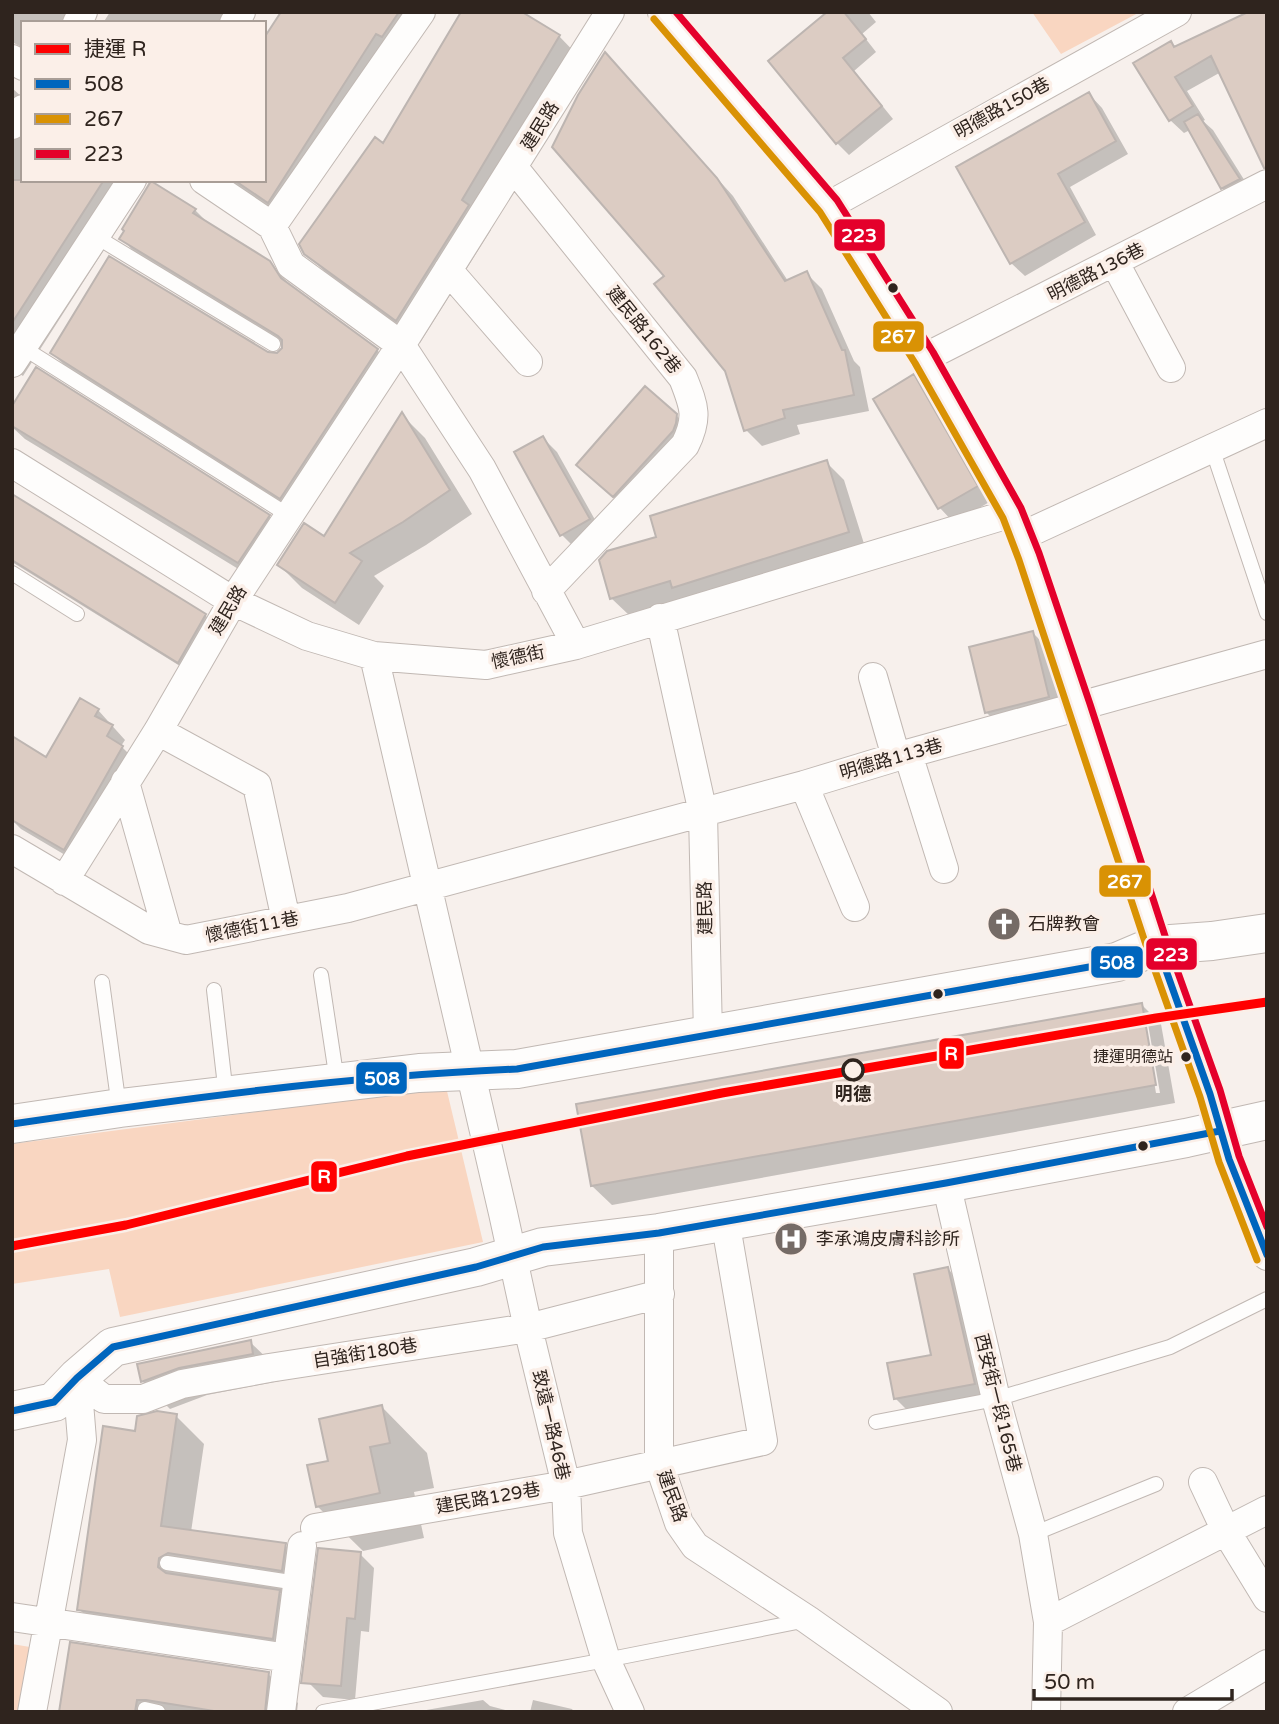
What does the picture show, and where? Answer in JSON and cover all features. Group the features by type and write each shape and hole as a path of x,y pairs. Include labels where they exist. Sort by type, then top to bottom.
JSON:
{"street":[{"path":"272,226 421,12"},
{"name":"建民路","path":"64,881 158,731 233,601 401,345 610,12"},
{"path":"662,12 828,205 924,358 1017,524 1157,945 1210,1094 1220,1131 1267,1256"},
{"name":"明德路150巷","path":"828,205 1177,12"},
{"name":"建民路162巷","path":"514,168 683,378 695,408 693,428 685,445 546,591"},
{"path":"17,355 131,182"},
{"path":"207,182 272,226 291,265 401,345 482,468 576,645"},
{"name":"明德路136巷","path":"924,358 1267,184"},
{"path":"1115,263 1171,368"},
{"path":"449,270 528,362"},
{"name":"懷德街","path":"12,463 233,601 307,636 374,656 486,665 576,645 660,618 1017,524 1212,448 1267,423"},
{"name":"建民路","path":"660,618 703,813 708,1035"},
{"name":"明德路113巷","path":"703,813 1267,654"},
{"name":"致遠一路46巷","path":"374,656 527,1328 566,1485 568,1532 606,1660 630,1712"},
{"path":"873,677 944,869"},
{"path":"158,731 257,785 286,920"},
{"path":"125,782 168,935"},
{"path":"804,785 855,907"},
{"name":"懷德街11巷","path":"12,849 149,930 186,940 348,908 703,813"},
{"path":"12,1125 120,1108 419,1073 517,1069 1117,962 1157,945 1212,942 1267,933"},
{"path":"12,1411 54,1402 113,1347 476,1268 543,1247 659,1233 946,1184 1267,1120"},
{"name":"西安街一段165巷","path":"946,1184 996,1399 1033,1534 1048,1622 1046,1712"},
{"name":"建民路129巷","path":"297,1583 308,1537 566,1485 763,1441 725,1220"},
{"name":"建民路","path":"659,1233 659,1464 679,1523 695,1546 808,1620 938,1712"},
{"name":"自強街180巷","path":"77,1378 104,1399 143,1399 182,1384 527,1328 660,1294"},
{"path":"32,1712 82,1440 77,1378"},
{"path":"1203,1482 1226,1531 1267,1598"},
{"path":"1048,1622 1267,1510"},
{"path":"281,1712 297,1583"},
{"path":"12,1617 288,1658"},
{"path":"1187,1712 1267,1664"}],"lane":[{"path":"95,236 273,344"},
{"path":"17,355 288,515"},
{"path":"1212,448 1267,613"},
{"path":"12,573 76,614"},
{"path":"321,975 337,1083"},
{"path":"102,982 120,1108"},
{"path":"214,990 227,1096"},
{"path":"876,1422 996,1399 1170,1347 1267,1299"},
{"path":"1033,1534 1156,1484"},
{"path":"167,1563 297,1583"},
{"path":"323,1712 808,1620"}],"shaded area":[{"path":"1032,12 1140,12 1061,54"},
{"path":"446,1087 483,1242 120,1317 109,1269 12,1284 12,1144"},
{"path":"12,1644 30,1647 18,1712 12,1712"}],"building":[{"path":"281,12 399,12 382,37 376,34 268,203 237,182 266,182 266,35"},
{"path":"461,12 522,12 560,35 462,200 469,205 396,321 304,254 299,244 375,137 383,143"},
{"path":"827,12 844,12 866,39 843,58 882,106 836,144 768,61"},
{"path":"1248,12 1267,12 1267,168 1264,168 1211,56 1175,77 1193,106 1169,121 1133,63 1171,41 1174,47"},
{"path":"605,52 717,178 785,281 807,271 842,350 845,350 854,395 783,410 785,418 744,431 725,371 654,284 664,276 552,147 578,95"},
{"path":"1089,92 1116,141 1058,174 1085,222 1010,264 956,167"},
{"path":"1198,114 1240,179 1221,189 1184,122"},
{"path":"12,180 103,182 12,323"},
{"path":"153,182 196,209 193,213 270,261 281,278 378,349 280,499 50,353 109,256 268,352 277,353 282,348 282,340 278,336 119,239 124,231 122,229"},
{"path":"36,367 270,515 238,563 12,426 12,406"},
{"path":"914,374 978,486 938,509 873,399"},
{"path":"645,386 677,414 676,423 673,431 613,497 576,465"},
{"path":"402,412 450,490 350,553 362,561 335,603 277,565 304,523 324,536"},
{"path":"543,436 590,519 560,536 514,452"},
{"path":"827,460 849,532 672,588 670,581 610,599 599,560 607,551 656,537 650,516"},
{"path":"12,494 206,614 178,663 12,560"},
{"path":"1033,631 1049,697 985,713 969,647"},
{"path":"80,698 99,709 95,716 113,725 107,736 123,746 64,850 12,820 12,736 46,757"},
{"name":"捷運明德站","path":"1142,1003 1156,1085 591,1186 576,1104"},
{"path":"948,1267 975,1384 894,1399 887,1363 931,1355 914,1274"},
{"path":"251,1340 253,1354 179,1368 141,1382 137,1364"},
{"path":"382,1405 390,1443 370,1447 380,1493 316,1507 307,1465 328,1461 319,1419"},
{"path":"157,1411 177,1414 161,1526 286,1543 282,1571 168,1553 159,1558 158,1567 166,1573 280,1590 273,1639 77,1610 103,1426 135,1431 137,1416"},
{"path":"318,1548 361,1552 355,1619 347,1618 341,1686 301,1683"},
{"path":"70,1642 269,1672 265,1712 220,1712 137,1700 135,1712 59,1712"}],"metro line":[{"name":"R","path":"12,1246 126,1225 407,1156 722,1093 1156,1018 1267,1002"}],"transit line":[{"name":"223","path":"676,12 837,200 933,352 1021,508 1039,553 1167,942 1220,1090 1239,1156 1267,1227"},
{"name":"267","path":"654,19 820,212 915,363 1003,518 1147,948 1200,1097 1219,1162 1257,1260"},
{"name":"508","path":"12,1124 264,1090 390,1077 517,1069 1117,962 1157,945 1210,1094 1229,1159 1267,1255"},
{"name":"508","path":"12,1411 54,1402 113,1347 476,1267 543,1247 659,1233 946,1183 1220,1131"}],"place":[{"name":"石牌教會","path":"1004,924"},
{"name":"捷運明德站","path":"1186,1057"},
{"name":"明德","path":"853,1070"},
{"name":"李承鴻皮膚科診所","path":"791,1239"}]}
